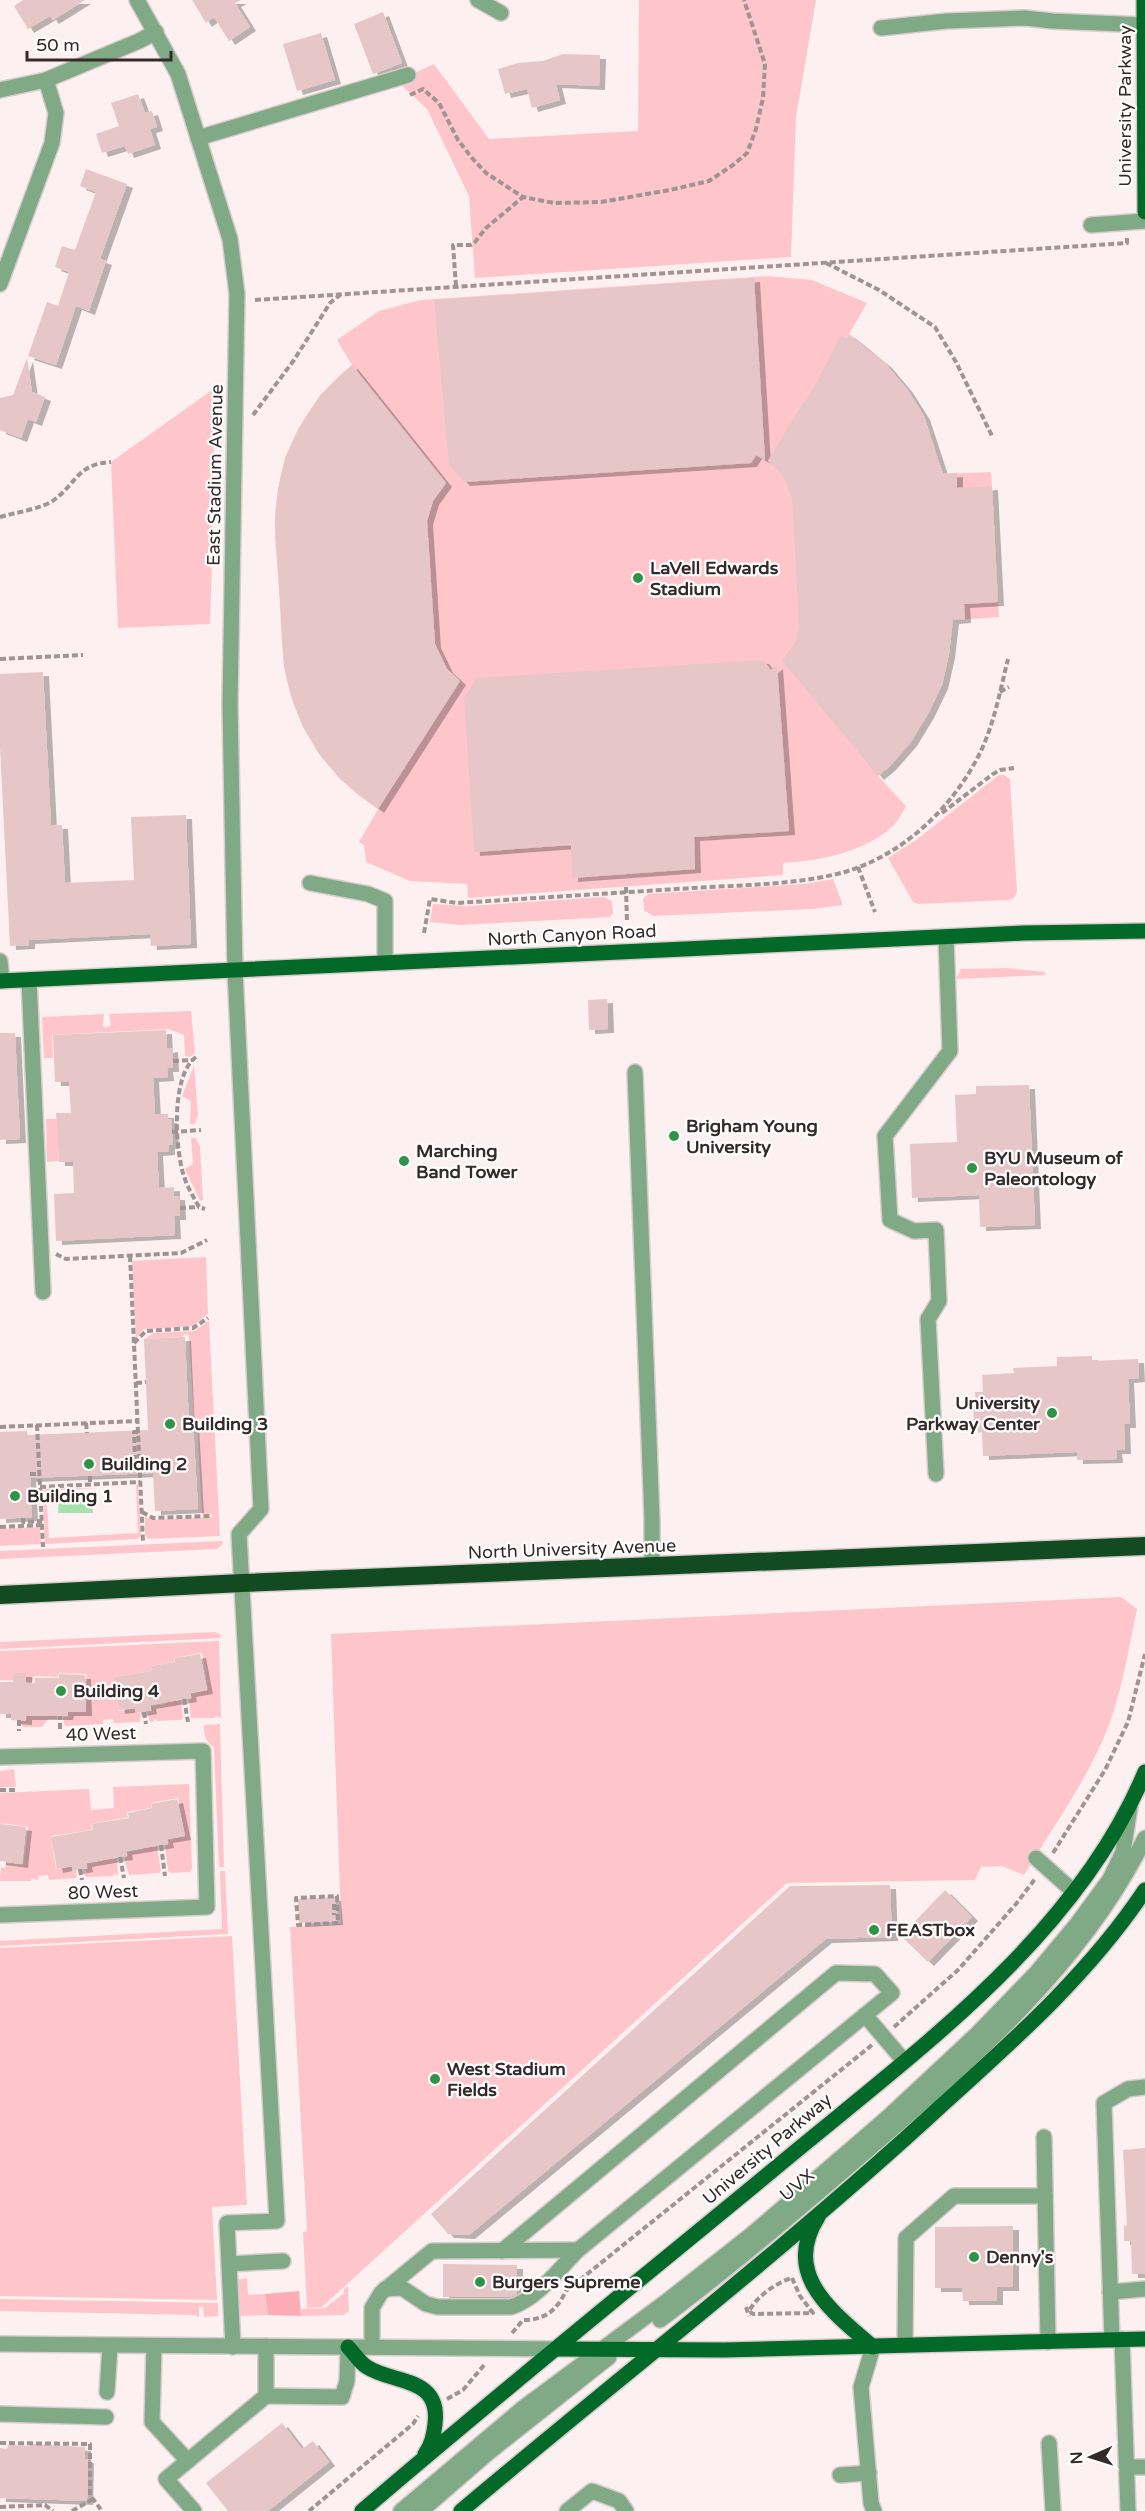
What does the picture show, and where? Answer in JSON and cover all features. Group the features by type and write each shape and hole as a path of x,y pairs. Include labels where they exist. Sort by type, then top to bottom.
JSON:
{"highway":[{"name":"North University Avenue","path":"0,1595 1145,1546"}],"main road":[{"name":"University Parkway","path":"1144,0 1145,212"},
{"name":"North Canyon Road","path":"1,981 946,937 1145,931"},
{"name":"University Parkway","path":"362,2511 494,2398 557,2349 952,2022 1027,1947 1074,1892 1103,1853 1130,1807 1145,1772"},
{"path":"461,2511 891,2152 1034,2019 1106,1943 1145,1890"},
{"path":"825,2208 814,2224 808,2242 806,2255 810,2280 823,2302 873,2347"},
{"path":"557,2349 873,2347 1145,2339"},
{"path":"348,2347 368,2368 414,2384 432,2399 436,2417 431,2446 418,2463"}],"street":[{"name":"East Stadium Avenue","path":"137,0 178,74 230,239 237,294 230,704 235,971 261,1509 239,1534 277,2221 228,2223 229,2264"},
{"path":"478,0 501,13"},
{"path":"881,27 946,21 1025,18 1145,25"},
{"path":"0,90 46,80 156,32"},
{"path":"198,138 408,75"},
{"path":"0,284 52,143 56,113 46,80"},
{"path":"1091,225 1145,221"},
{"path":"310,883 368,894 385,901 384,963"},
{"path":"936,1474 928,1318 939,1301 936,1230 914,1231 890,1220 885,1136 951,1051 946,937"},
{"path":"0,962 1,981"},
{"path":"29,980 43,1292"},
{"path":"635,1072 652,1509 652,1567"},
{"name":"40 West","path":"0,1756 203,1751 207,1907"},
{"path":"401,2511 523,2409 751,2235 933,2076 1014,1997 1077,1924 1110,1879 1123,1852 1130,1807"},
{"name":"UVX","path":"421,2511 496,2447 688,2299 811,2199 975,2053 1042,1985 1087,1931 1122,1881 1145,1838"},
{"path":"1036,1858 1074,1892"},
{"name":"80 West","path":"0,1916 207,1907"},
{"path":"386,2289 402,2288 426,2304 438,2307 511,2307 519,2304 532,2295 578,2250 892,1993 875,1974 836,1973 502,2251"},
{"path":"865,2015 904,2061"},
{"path":"1128,2511 1117,2339 1110,2292 1104,2103 1128,2089 1145,2087"},
{"path":"1044,2137 1048,2342"},
{"path":"905,2345 906,2238 954,2196 1045,2196"},
{"path":"372,2347 372,2308 381,2293 432,2251 578,2250"},
{"path":"233,2347 229,2264 283,2261"},
{"path":"1110,2292 1145,2289"},
{"path":"0,2344 557,2349"},
{"path":"107,2392 110,2346"},
{"path":"154,2346 152,2422 188,2461"},
{"path":"266,2346 266,2396"},
{"path":"194,2511 166,2479 266,2396 342,2397 347,2381 348,2347"},
{"path":"873,2347 861,2387 871,2503 874,2511"},
{"path":"0,2414 106,2417"},
{"path":"1049,2443 1053,2511"},
{"path":"1126,2467 1145,2467"},
{"path":"840,2475 869,2473"},
{"path":"567,2511 592,2491 619,2501 626,2511"}],"path":[{"path":"410,95 423,89 439,103 458,140 472,158 486,173 524,197 554,203 601,202 709,181 747,153 756,129 764,86 765,64 744,0"},
{"path":"456,286 453,245 471,245 476,242 486,228 524,197"},
{"path":"255,300 1127,243 1126,223"},
{"path":"825,262 879,290 935,327 956,362 993,438"},
{"path":"253,415 299,352 330,303 341,294"},
{"path":"0,517 53,501 94,463 111,462"},
{"path":"0,659 83,655"},
{"path":"937,816 979,754 1000,693 1008,659"},
{"path":"1000,693 1009,687"},
{"path":"424,933 430,899 458,903 626,889 782,882 838,874 891,851 993,774 1014,768"},
{"path":"858,867 875,912"},
{"path":"626,889 627,923"},
{"path":"173,1061 194,1058 182,1083 178,1099 178,1132 183,1174 199,1207"},
{"path":"172,1132 201,1130"},
{"path":"180,1208 205,1209"},
{"path":"50,1251 66,1259 181,1256 207,1240"},
{"path":"130,1256 143,1542"},
{"path":"134,1344 146,1331 193,1328 208,1318"},
{"path":"136,1383 146,1382"},
{"path":"0,1427 137,1421"},
{"path":"87,1423 87,1433"},
{"path":"37,1425 43,1546"},
{"path":"138,1432 134,1432 133,1453 135,1460 139,1460"},
{"path":"140,1469 153,1468"},
{"path":"30,1474 40,1474"},
{"path":"90,1476 90,1485"},
{"path":"40,1487 99,1486 140,1482"},
{"path":"142,1512 153,1518 211,1516"},
{"path":"23,1518 23,1522 42,1523"},
{"path":"0,1527 42,1523"},
{"path":"184,1699 188,1722"},
{"path":"144,1712 146,1725"},
{"path":"60,1716 60,1729"},
{"path":"19,1720 19,1731"},
{"path":"0,1790 18,1790"},
{"path":"161,1845 165,1876"},
{"path":"120,1857 124,1878"},
{"path":"80,1869 82,1880"},
{"path":"334,1915 335,1907 337,1896 297,1898 298,1925 338,1923 335,1907"},
{"path":"521,2323 523,2320 536,2320 549,2315 566,2292 871,2045"},
{"path":"792,2278 800,2296 813,2313 753,2314 748,2311 779,2282 792,2278"},
{"path":"443,2401 463,2390 475,2377"},
{"path":"309,2511 413,2424 421,2411"},
{"path":"0,2443 90,2444 90,2495 102,2511"},
{"path":"72,2511 93,2499"},
{"path":"0,2506 45,2502 53,2511"}],"shaded area":[{"path":"639,0 816,0 796,117 791,257 475,278 469,196 427,109 397,81 434,64 489,139 638,131"},
{"name":"LaVell Edwards Stadium","path":"768,276 812,280 867,303 849,334 885,364 910,395 928,430 943,474 991,472 999,617 953,620 945,665 932,706 910,743 878,776 906,806 897,822 882,835 856,849 812,860 783,863 783,875 468,898 467,884 410,881 366,862 364,845 359,842 378,809 360,796 328,765 304,728 288,686 283,655 275,537 277,496 288,453 297,433 320,396 352,365 337,340 379,311 421,300"},
{"path":"215,388 212,544 209,548 208,565 212,569 210,624 118,628 111,462"},
{"path":"999,775 1010,779 1017,891 1015,897 1009,900 918,904 913,902 888,858 916,840"},
{"path":"833,879 843,905 812,909 653,916 644,910 643,899 648,894 803,884"},
{"path":"604,897 612,901 613,913 610,917 461,925 430,922 433,904 468,906"},
{"path":"1006,968 1045,972 1045,975 956,979 961,969"},
{"path":"191,1011 195,1053 190,1057 185,1056 184,1035 168,1029 52,1035 53,1058 44,1058 42,1017 104,1014 103,1026 106,1028 111,1025 109,1014"},
{"path":"194,1066 198,1115 195,1124 190,1124 191,1101 182,1096"},
{"path":"46,1119 57,1119 59,1161 47,1162"},
{"path":"191,1138 196,1138 200,1147 203,1200 200,1201 185,1169 193,1164"},
{"path":"206,1257 208,1314 193,1326 144,1329 136,1339 132,1261"},
{"path":"209,1321 220,1536 148,1539 145,1535 145,1517 153,1520 213,1517 212,1514 202,1514 197,1419 194,1419 189,1335 144,1339 154,1333 194,1331"},
{"path":"136,1485 138,1485 141,1536 137,1539 45,1544 43,1491 45,1489 98,1488 46,1491 49,1538 138,1533"},
{"path":"92,1496 93,1513 58,1513 59,1498"},
{"path":"40,1527 41,1544 0,1546 0,1529"},
{"path":"222,1541 223,1544 217,1549 0,1559 0,1551"},
{"name":"West Stadium Fields","path":"1121,1597 1137,1609 1115,1708 1102,1742 1082,1781 1024,1875 1002,1866 981,1867 975,1880 787,1883 322,2307 307,2308 303,2232 307,2231 290,1927 341,1924 331,1634"},
{"path":"215,1632 220,1634 221,1638 0,1649 0,1642"},
{"path":"219,1641 221,1718 216,1716 214,1718 191,1718 189,1700 192,1699 191,1694 208,1690 202,1653 174,1658 175,1662 151,1666 152,1671 114,1677 119,1711 135,1709 136,1713 141,1713 140,1722 114,1723 113,1719 103,1720 103,1724 66,1726 63,1717 68,1717 68,1712 86,1712 87,1674 59,1673 58,1677 34,1676 33,1682 0,1680 0,1651"},
{"path":"175,1696 176,1701 181,1700 183,1718 181,1720 157,1721 154,1719 154,1722 151,1722 149,1720 148,1712 152,1711 151,1706 166,1704 166,1698"},
{"path":"42,1711 53,1712 53,1716 57,1716 57,1719 48,1719 42,1727 24,1727 21,1724 21,1721 26,1721 27,1716 42,1716"},
{"path":"220,1724 224,1867 219,1867 214,1747 207,1740 204,1729 204,1725"},
{"path":"14,1769 16,1787 0,1787 0,1771"},
{"path":"189,1784 192,1869 190,1872 171,1873 168,1871 165,1845 169,1844 168,1840 185,1836 178,1798 151,1803 151,1808 127,1812 128,1817 91,1824 92,1830 51,1836 56,1869 72,1867 72,1871 77,1873 73,1874 77,1874 76,1878 49,1880 48,1875 38,1876 38,1880 31,1878 31,1881 0,1881 1,1867 5,1868 6,1863 23,1865 28,1827 1,1823 0,1826 0,1793 89,1789 91,1810 114,1808 113,1787"},
{"path":"152,1842 153,1846 157,1846 161,1871 129,1875 125,1862 131,1860 125,1861 125,1857 128,1856 127,1852 143,1849 142,1844"},
{"path":"112,1854 113,1859 117,1858 118,1876 115,1873 113,1876 87,1877 84,1875 87,1872 84,1870 88,1869 87,1864 102,1861 102,1856"},
{"path":"220,1871 225,1871 228,1934 0,1946 0,1941 222,1929"},
{"path":"232,1936 247,2205 212,2207 217,2300 0,2296 0,1948"},
{"path":"247,2278 248,2295 265,2294 268,2315 237,2316 237,2280"},
{"path":"348,2286 349,2311 344,2315 301,2316 301,2309 325,2308 344,2293 344,2289"},
{"path":"299,2291 301,2316 268,2315 265,2294"},
{"path":"0,2299 218,2303 218,2316 204,2317 203,2307 199,2307 199,2317 194,2315 0,2311"}],"building":[{"path":"23,0 85,0 53,20 50,16 28,29 14,6"},
{"path":"192,0 241,0 235,3 250,27 229,41 214,17 206,23"},
{"path":"383,12 402,63 373,74 354,24"},
{"path":"321,33 335,80 297,91 283,44"},
{"path":"563,54 600,55 599,86 556,84 560,100 532,108 527,89 505,94 498,69 518,63 543,61"},
{"path":"138,94 145,113 152,111 157,127 150,129 155,145 128,154 125,146 102,153 96,134 119,126 111,103"},
{"path":"86,169 127,184 100,259 106,261 89,311 76,306 56,365 28,356 47,302 58,306 69,272 55,267 62,246 75,250 96,192 80,186"},
{"path":"754,278 765,460 756,455 751,463 464,482 449,465 434,300"},
{"path":"849,334 886,364 907,389 924,416 943,474 957,473 957,488 992,486 998,602 964,604 965,619 953,620 942,685 928,714 911,742 878,776 782,661 795,643 799,627 792,499 783,476 768,461 814,387 841,335 846,338"},
{"path":"27,358 32,392 45,397 36,422 28,419 21,438 0,430 0,398 13,395"},
{"path":"352,365 446,483 433,501 427,521 435,644 447,669 460,681 378,809 340,779 319,754 303,727 292,698 284,666 275,520 278,489 285,458 298,429 321,394"},
{"path":"763,660 771,670 777,665 789,831 694,837 695,869 572,878 571,845 474,852 464,698 476,678"},
{"path":"43,672 51,825 62,825 65,883 134,880 131,817 186,815 191,944 151,946 150,934 29,940 29,945 10,946 0,747 0,674"},
{"path":"607,999 608,1029 589,1030 588,1000"},
{"path":"166,1030 167,1049 172,1048 173,1068 167,1068 168,1077 153,1078 155,1114 168,1114 168,1119 171,1119 173,1145 169,1145 169,1151 157,1152 159,1188 174,1187 174,1196 179,1196 180,1216 174,1216 175,1235 56,1241 54,1194 74,1193 73,1162 59,1162 56,1113 71,1113 69,1082 55,1082 53,1035"},
{"path":"0,1033 15,1033 20,1139 0,1140"},
{"name":"BYU Museum of Paleontology","path":"1029,1085 1035,1225 980,1227 979,1195 912,1198 910,1144 957,1142 955,1095 976,1094 976,1086"},
{"path":"185,1337 189,1424 193,1423 198,1509 155,1511 153,1473 30,1478 32,1517 0,1519 0,1432 27,1431 28,1435 148,1430 144,1339"},
{"name":"University Parkway Center","path":"1092,1356 1092,1361 1138,1359 1139,1378 1128,1379 1130,1424 1124,1424 1125,1450 1116,1450 1117,1459 1077,1460 1077,1452 983,1456 982,1432 978,1433 978,1422 974,1422 973,1403 976,1403 975,1392 983,1392 982,1375 1014,1373 1013,1368 1057,1366 1057,1357"},
{"path":"200,1654 207,1690 190,1693 191,1698 150,1705 151,1710 136,1713 135,1708 119,1710 114,1677 152,1671 151,1666 175,1662 175,1658"},
{"path":"14,1673 26,1673 26,1683 35,1683 35,1678 59,1678 59,1674 85,1675 86,1712 68,1712 67,1716 26,1716 26,1721 11,1720 11,1714 0,1714 0,1682 13,1682"},
{"path":"177,1799 185,1836 167,1839 168,1844 126,1851 127,1856 86,1863 87,1868 73,1871 72,1866 57,1869 51,1837 93,1830 92,1824 129,1818 128,1813 152,1808 151,1804"},
{"path":"0,1824 26,1827 22,1864 0,1861"},
{"path":"890,1885 892,1937 826,1939 469,2235 448,2234 431,2214 790,1886"},
{"path":"945,1890 972,1917 928,1962 901,1936"},
{"path":"335,1897 337,1921 299,1923 298,1899"},
{"path":"1145,2148 1145,2274 1132,2274 1131,2241 1124,2241 1124,2225 1127,2226 1123,2150"},
{"name":"Denny's","path":"1013,2226 1013,2287 997,2287 997,2301 963,2301 962,2288 935,2288 935,2227"},
{"name":"Burgers Supreme","path":"443,2264 517,2265 517,2294 509,2297 443,2297"},
{"path":"282,2423 302,2449 313,2441 329,2462 268,2511 228,2511 206,2483"},
{"path":"30,2444 85,2447 85,2459 88,2459 87,2501 0,2498 0,2448 7,2449 8,2445 30,2446"}],"place":[{"name":"LaVell Edwards Stadium","path":"638,578"},
{"name":"Brigham Young University","path":"674,1136"},
{"name":"Marching Band Tower","path":"404,1161"},
{"name":"BYU Museum of Paleontology","path":"972,1168"},
{"name":"University Parkway Center","path":"1052,1413"},
{"name":"Building 3","path":"170,1424"},
{"name":"Building 2","path":"89,1464"},
{"name":"Building 1","path":"15,1496"},
{"name":"Building 4","path":"61,1691"},
{"name":"FEASTbox","path":"874,1930"},
{"name":"West Stadium Fields","path":"435,2079"},
{"name":"Denny's","path":"974,2257"},
{"name":"Burgers Supreme","path":"480,2282"}]}
